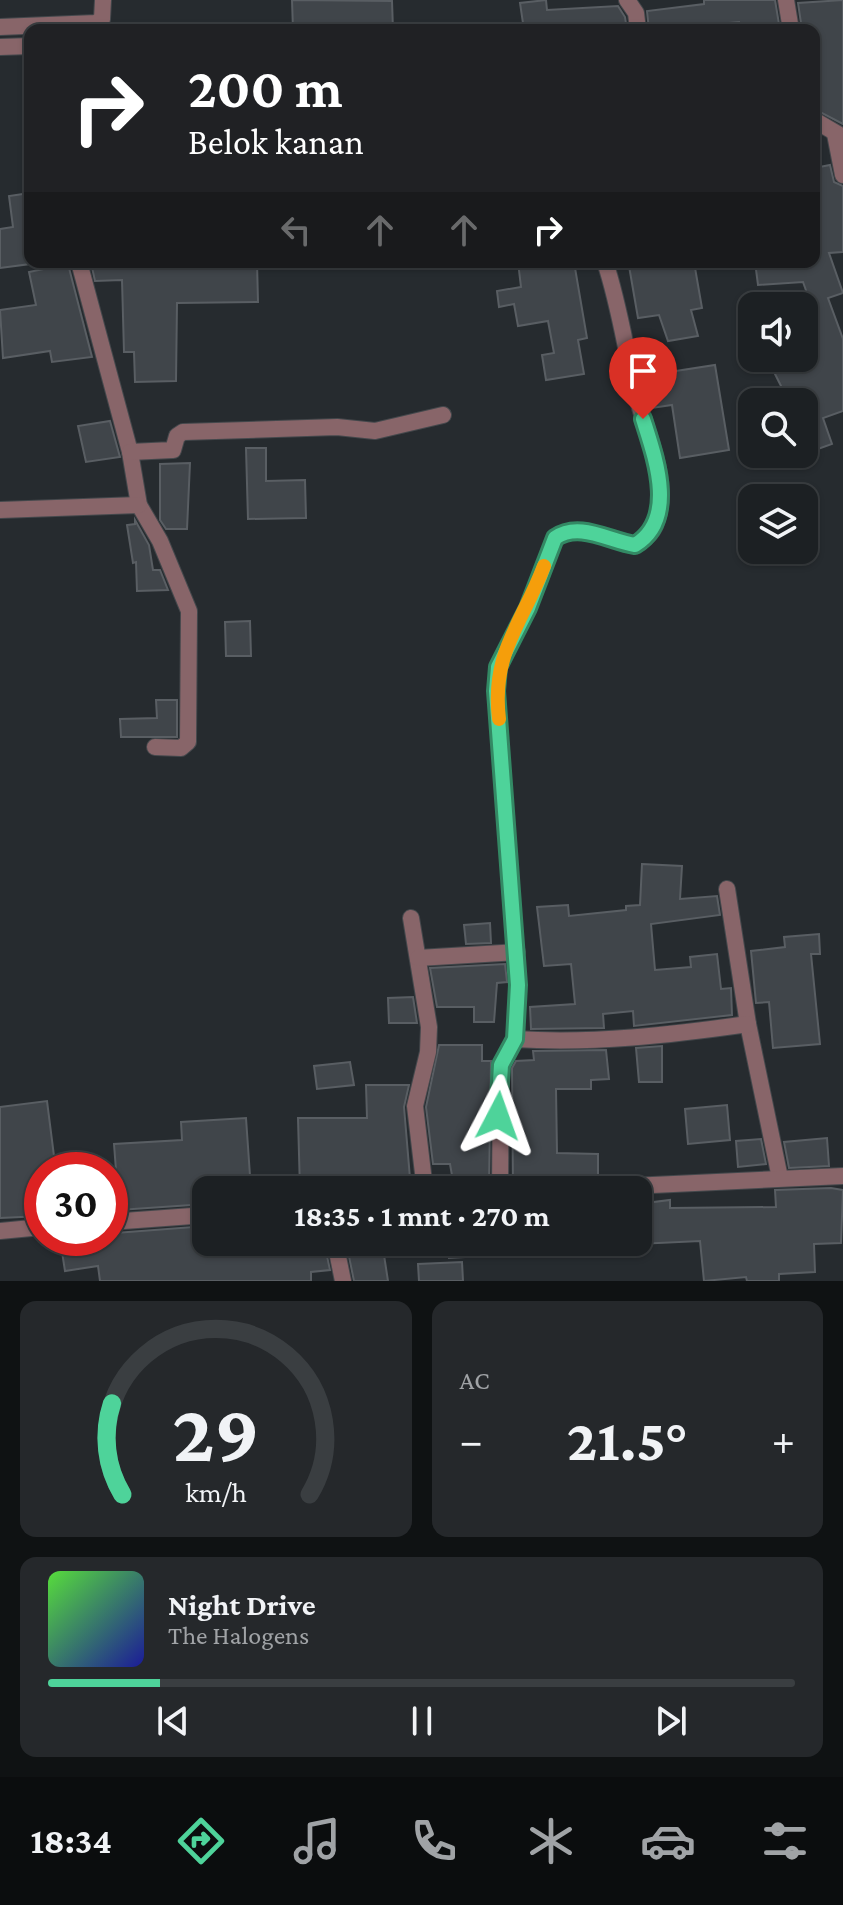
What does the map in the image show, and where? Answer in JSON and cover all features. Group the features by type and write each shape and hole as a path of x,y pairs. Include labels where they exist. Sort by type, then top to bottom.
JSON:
{"street":[{"path":"72,24 96,23 102,19 103,0"},
{"path":"627,0 636,13 637,24"},
{"path":"786,0 790,24"},
{"path":"0,27 24,26"},
{"path":"0,47 24,46"},
{"path":"820,124 839,136 843,175"},
{"path":"81,268 130,452 139,505 160,541 189,611 188,742 181,748 155,747"},
{"path":"500,1176 501,1065 515,1039 517,952 496,691 498,667 528,608 555,538 564,531 576,530 635,545 647,538 656,522 658,469 636,393 606,268"},
{"path":"130,452 170,451 183,432 337,427 375,431 443,415"},
{"path":"0,510 139,505"},
{"path":"727,889 748,1024 780,1178"},
{"path":"411,918 429,1027 428,1052 415,1106 423,1176"},
{"path":"418,958 517,952"},
{"path":"515,1039 556,1042 647,1036 748,1024"},
{"path":"652,1185 843,1176"},
{"path":"128,1221 192,1216"},
{"path":"0,1231 24,1229"},
{"path":"338,1256 343,1281"}],"building":[{"path":"292,0 392,1 393,24 293,24"},
{"path":"546,0 547,10 618,6 626,24 523,24 520,3"},
{"path":"704,0 775,0 779,24 648,24 647,11 704,4"},
{"path":"843,0 843,124 820,112 820,24 801,24 798,3"},
{"path":"830,165 834,182 843,186 843,252 829,253 843,293 828,298 843,339 843,411 823,418 832,444 818,449 818,388 782,388 774,372 818,372 818,292 807,292 803,282 758,285 756,268 820,268 820,167"},
{"path":"24,194 24,265 0,268 0,229 13,227 9,196"},
{"path":"69,268 92,357 52,362 50,351 3,358 0,310 36,305 29,272"},
{"path":"92,268 257,268 258,302 177,303 176,381 135,382 134,352 124,352 122,280 95,281"},
{"path":"519,268 575,268 587,338 578,340 584,374 546,380 542,355 554,353 548,321 518,326 514,304 499,307 497,291 521,287"},
{"path":"629,268 695,268 702,308 691,310 698,336 668,341 659,315 638,318"},
{"path":"715,365 729,450 680,458 672,405 652,408 643,376"},
{"path":"110,421 120,457 86,462 78,426"},
{"path":"246,448 266,448 266,481 305,480 306,518 248,519"},
{"path":"190,463 187,529 166,529 160,520 160,464"},
{"path":"135,520 149,545 153,570 160,570 168,590 137,591 136,562 133,563 127,525 135,524"},
{"path":"250,621 251,656 226,656 225,622"},
{"path":"156,700 177,700 177,737 121,737 120,719 157,718"},
{"path":"642,864 682,866 680,899 717,896 720,915 651,924 655,970 691,967 690,957 717,954 721,989 731,988 732,1015 634,1026 633,1011 603,1014 604,1028 531,1029 530,1007 575,1004 571,964 544,966 537,907 568,905 569,916 626,910 626,906 640,905"},
{"path":"490,923 491,943 466,944 464,925"},
{"path":"819,934 820,954 811,954 820,1044 773,1048 769,1002 756,1003 751,951 785,947 784,937"},
{"path":"505,964 507,982 497,983 494,1022 474,1022 474,1007 437,1007 430,968"},
{"path":"413,997 417,1023 389,1023 388,998"},
{"path":"439,1045 482,1045 482,1061 491,1061 489,1176 452,1176 450,1164 433,1164 426,1107"},
{"path":"662,1046 662,1082 639,1082 636,1048"},
{"path":"606,1050 609,1079 591,1080 591,1089 556,1089 557,1153 598,1154 598,1176 513,1176 512,1068 516,1061 534,1060 533,1051"},
{"path":"350,1062 354,1085 317,1089 314,1066"},
{"path":"366,1085 409,1085 404,1107 410,1176 300,1176 298,1118 367,1118"},
{"path":"47,1101 53,1152 24,1152 24,1217 0,1218 0,1107"},
{"path":"727,1105 730,1140 688,1144 685,1109"},
{"path":"246,1118 250,1176 192,1176 192,1205 128,1209 128,1152 115,1152 114,1144 182,1140 181,1122"},
{"path":"827,1138 829,1166 789,1168 784,1142"},
{"path":"761,1139 766,1164 738,1167 736,1141"},
{"path":"775,1190 843,1190 841,1243 814,1244 815,1272 779,1274 779,1281 747,1281 746,1277 704,1281 700,1241 652,1243 652,1202 670,1200 670,1208 776,1207"},
{"path":"192,1227 192,1256 327,1256 330,1270 311,1272 311,1281 100,1281 98,1266 65,1271 63,1256 128,1256 128,1232"},
{"path":"349,1256 384,1256 388,1281 354,1281"},
{"path":"462,1262 463,1281 419,1281 418,1264"}],"slow traffic":[{"path":"499,719 496,691 498,667 528,608 544,566"}],"route":[{"path":"498,1116 501,1065 515,1039 518,985 506,786 496,691 498,667 528,608 555,538 564,531 576,530 635,545 647,538 656,522 659,506 658,469 643,419"}]}
